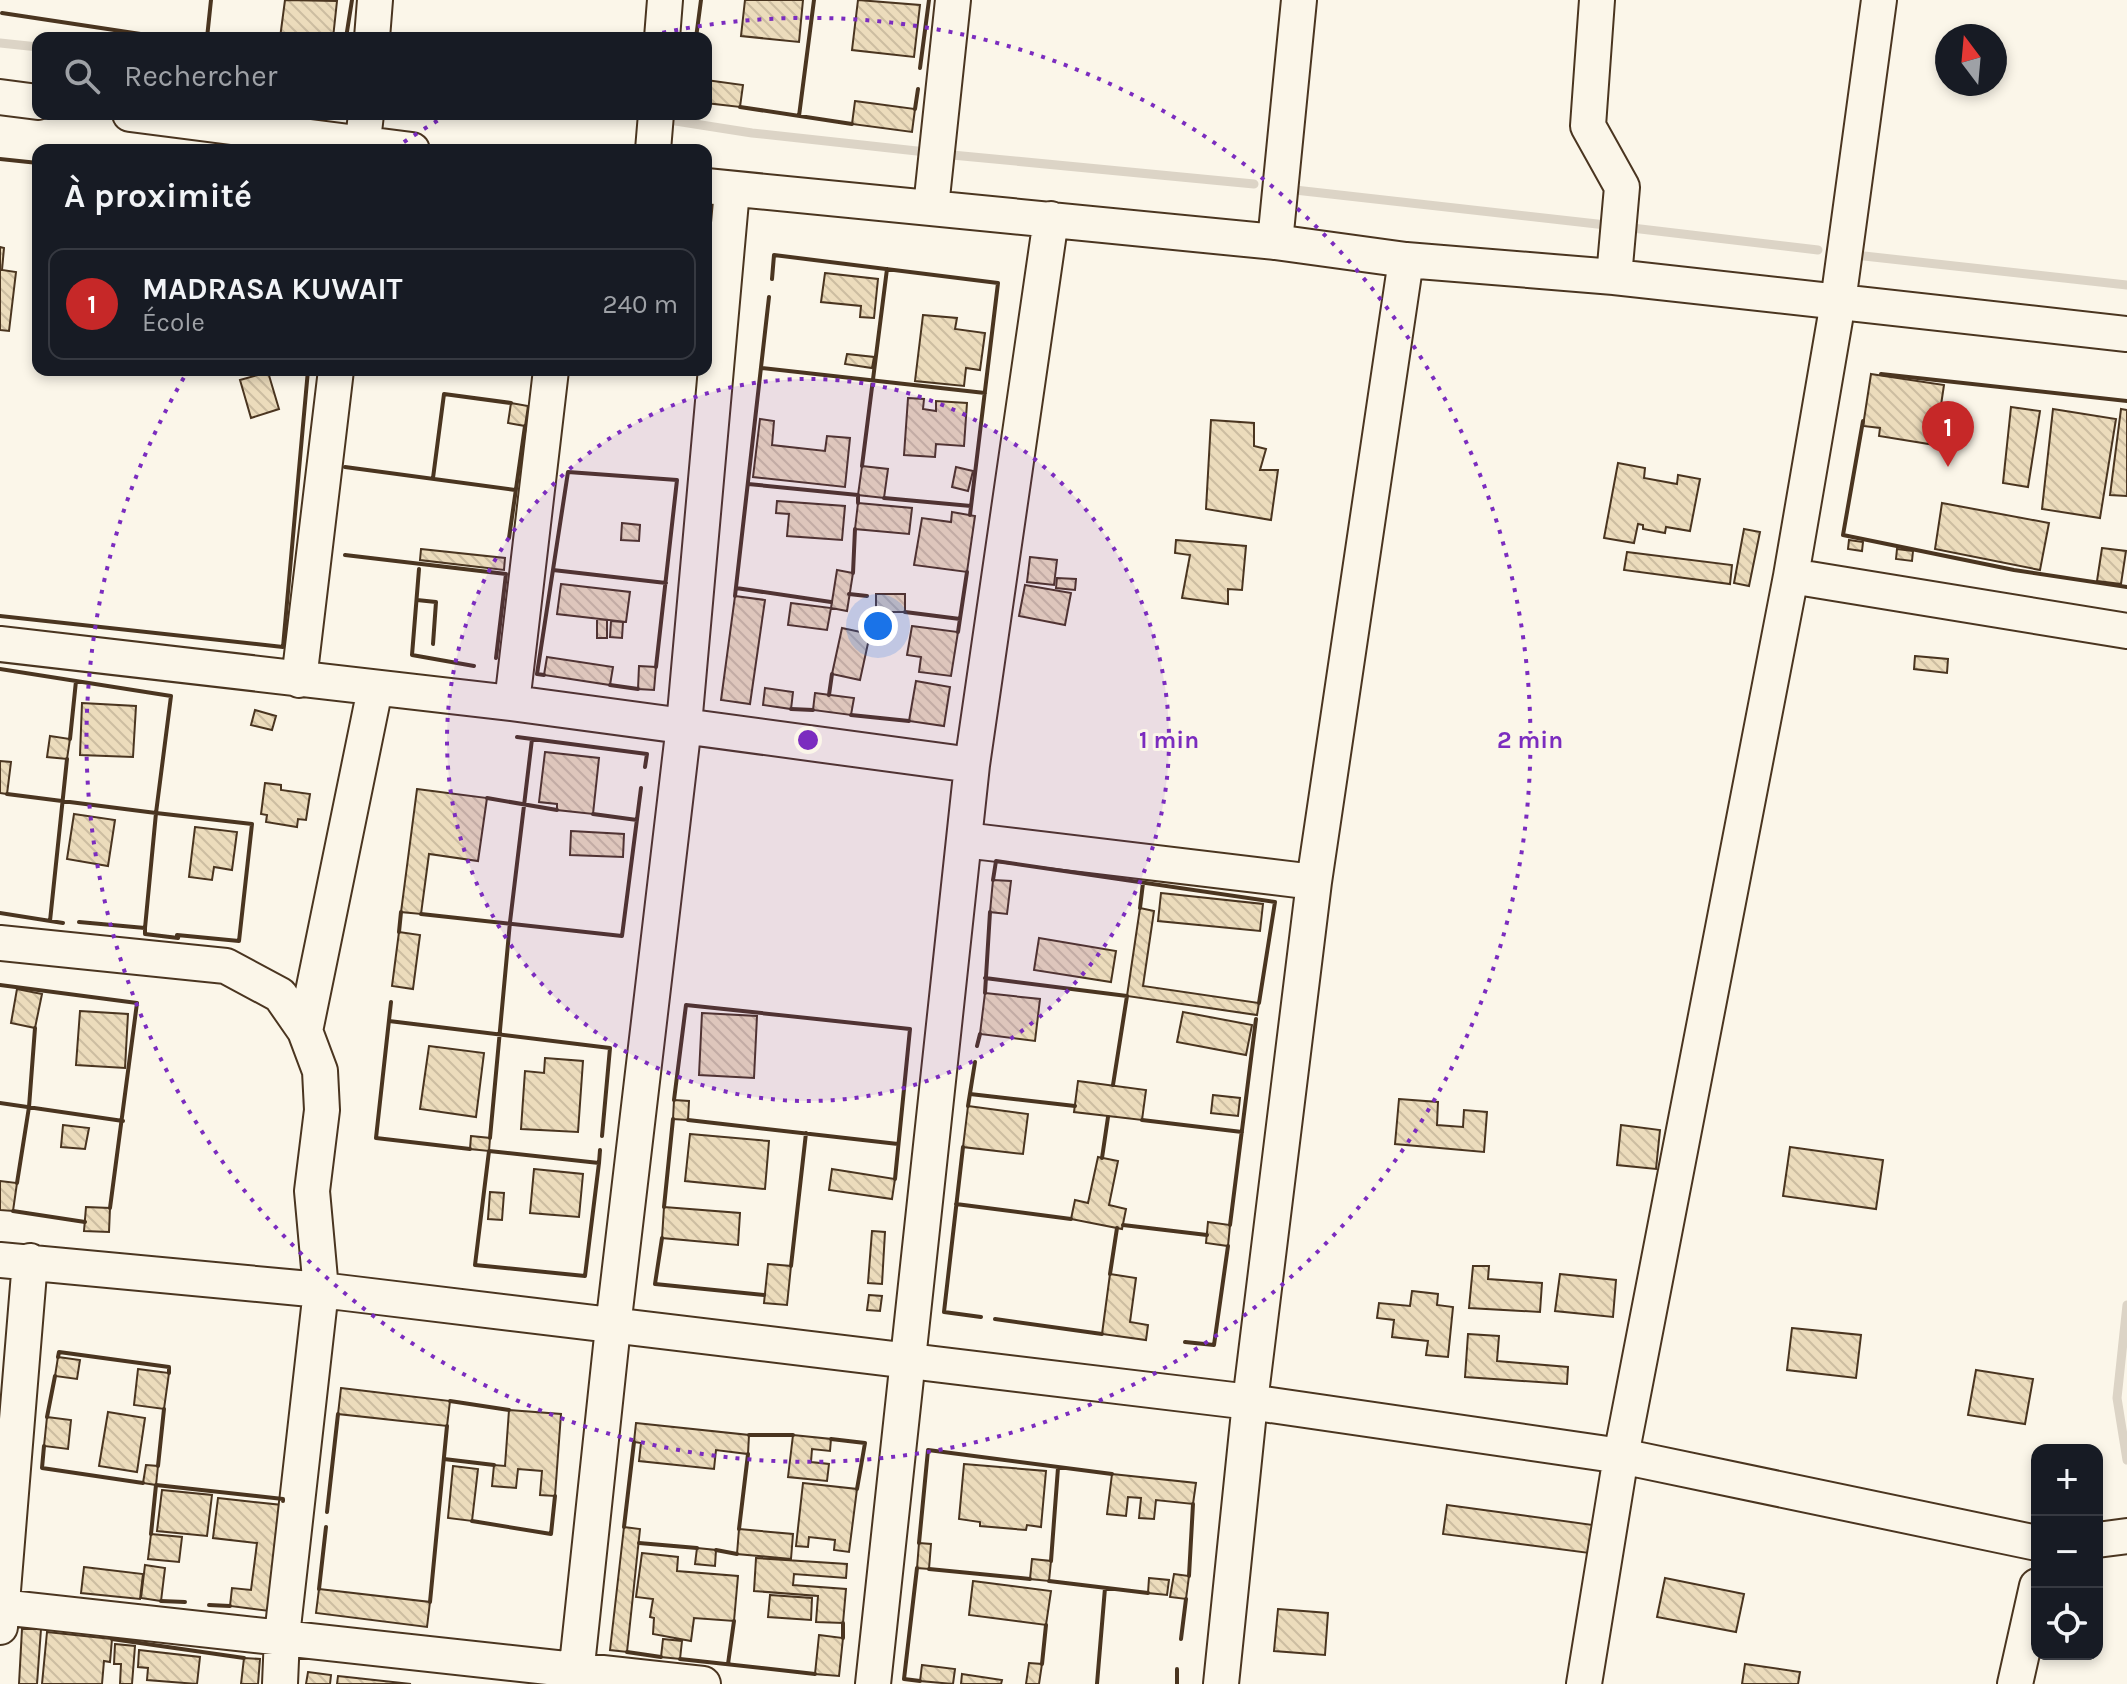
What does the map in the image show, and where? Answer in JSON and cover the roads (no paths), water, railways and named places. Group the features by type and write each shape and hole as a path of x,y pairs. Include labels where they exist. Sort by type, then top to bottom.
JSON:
{"street":[{"path":"372,32 375,0"},
{"path":"662,32 665,0"},
{"path":"931,207 953,0"},
{"path":"1275,242 1299,0"},
{"path":"1597,0 1588,126 1622,187 1614,277"},
{"path":"1584,1684 1621,1456 1791,576 1838,302 1879,0"},
{"path":"0,97 32,101"},
{"path":"194,120 364,136 391,144"},
{"path":"654,144 656,120"},
{"path":"712,295 719,188 1275,242 1406,260 1614,277 2127,334"},
{"path":"873,1684 972,765 1051,219"},
{"path":"1221,1684 1250,1402 1314,882 1406,260"},
{"path":"299,680 335,376"},
{"path":"512,703 550,376"},
{"path":"576,1677 613,1327 684,725 707,376"},
{"path":"1791,576 2127,631"},
{"path":"0,644 512,703 972,765"},
{"path":"305,1031 375,689"},
{"path":"964,840 1314,882"},
{"path":"0,943 226,966 280,995 305,1031 320,1071 322,1110 312,1191 321,1290 282,1636 280,1684"},
{"path":"703,1684 576,1677 282,1636 1,1613 15,1260 321,1290 1250,1402 1621,1456 2031,1542"},
{"path":"2103,1539 2127,1536"},
{"path":"2015,1684 2037,1588"}],"waterway":[{"path":"0,43 32,46"},
{"path":"669,120 752,133 926,152"},
{"path":"952,155 1254,184"},
{"path":"1295,190 1606,225"},
{"path":"1632,228 1818,250"},
{"path":"1855,255 2127,285"},
{"path":"2127,1305 2117,1398 2127,1460"}],"place":[{"name":"MADRASA KUWAIT","path":"1948,467"}]}
